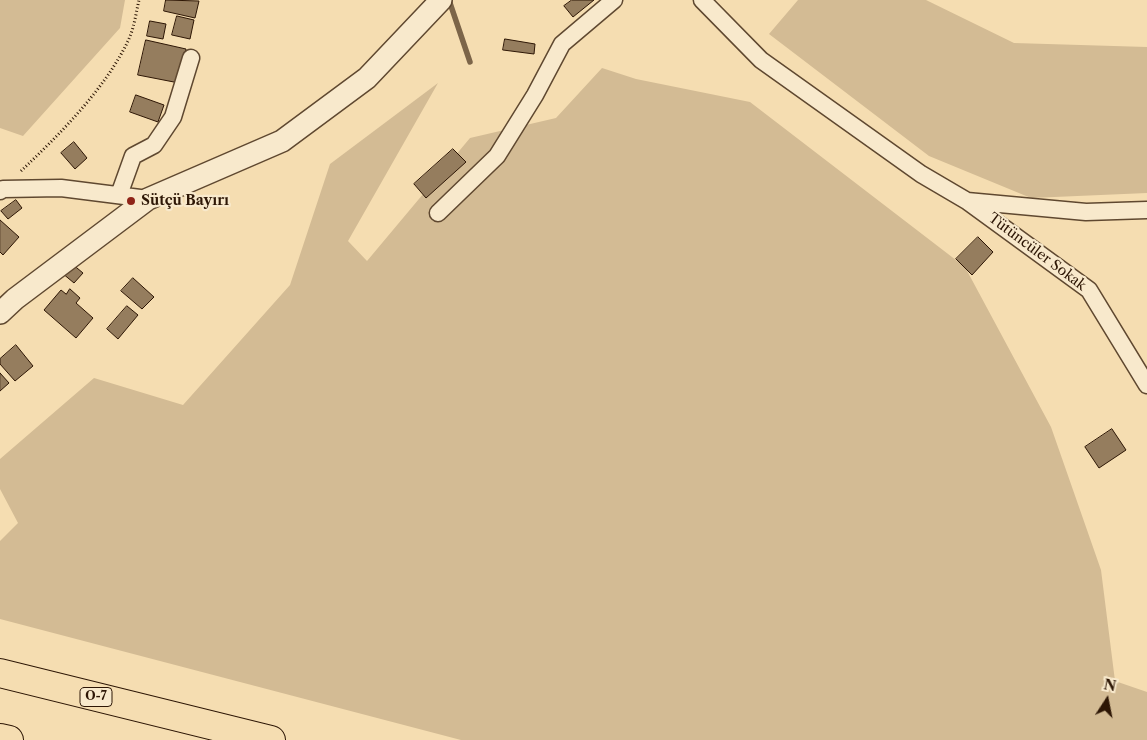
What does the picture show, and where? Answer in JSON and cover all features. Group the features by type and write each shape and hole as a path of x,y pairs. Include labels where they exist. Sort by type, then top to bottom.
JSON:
{"highway":[{"name":"O-7","path":"0,673 271,740"},
{"path":"0,738 9,740"}],"street":[{"path":"438,213 497,156 535,95 562,44 614,0"},
{"name":"Tütüncüler Sokak","path":"702,0 761,60 921,174 968,201 1089,290 1147,385"},
{"path":"0,313 15,299 148,199 282,141 367,78 436,5"},
{"path":"119,195 133,156 154,145 173,117 191,58"},
{"path":"1,190 61,188 148,199"},
{"path":"968,201 1086,212 1147,210"}],"path":[{"path":"1,190 78,112 106,78 129,40 139,0"}],"shaded area":[{"path":"0,0 125,0 120,28 23,136 0,128"},
{"path":"798,0 926,0 1014,43 1147,47 1147,193 1031,198 929,156 769,34"},
{"path":"602,68 636,79 750,102 965,267 1051,427 1101,570 1115,681 1147,692 1147,740 461,740 0,619 0,541 18,523 0,489 0,459 94,378 183,405 290,285 330,164 438,83 348,241 367,261 470,138 556,118"}],"building":[{"path":"166,0 199,1 195,18 164,11"},
{"path":"572,0 594,0 573,17 564,6"},
{"path":"177,16 194,20 190,39 172,35"},
{"path":"150,21 166,24 163,39 147,36"},
{"path":"505,39 535,44 534,54 503,50"},
{"path":"146,40 186,49 179,83 138,75"},
{"path":"136,95 164,105 158,122 130,112"},
{"path":"74,142 87,158 75,169 61,153"},
{"path":"453,149 466,162 426,198 414,184"},
{"path":"16,200 22,208 8,219 1,211"},
{"path":"0,220 19,237 3,255 0,252"},
{"path":"978,237 993,252 972,275 956,259"},
{"path":"71,263 83,273 74,283 62,273"},
{"path":"133,278 154,297 142,309 121,291"},
{"path":"70,289 80,298 76,303 93,318 76,338 44,310 61,290 66,294"},
{"path":"127,306 138,315 118,339 107,329"},
{"path":"16,345 33,366 15,381 0,364 0,359"},
{"path":"0,373 9,383 0,391"},
{"path":"1112,429 1126,450 1099,468 1085,447"}],"waterway":[{"path":"449,0 470,62"}],"place":[{"name":"Sütçü Bayırı","path":"131,201"}]}
